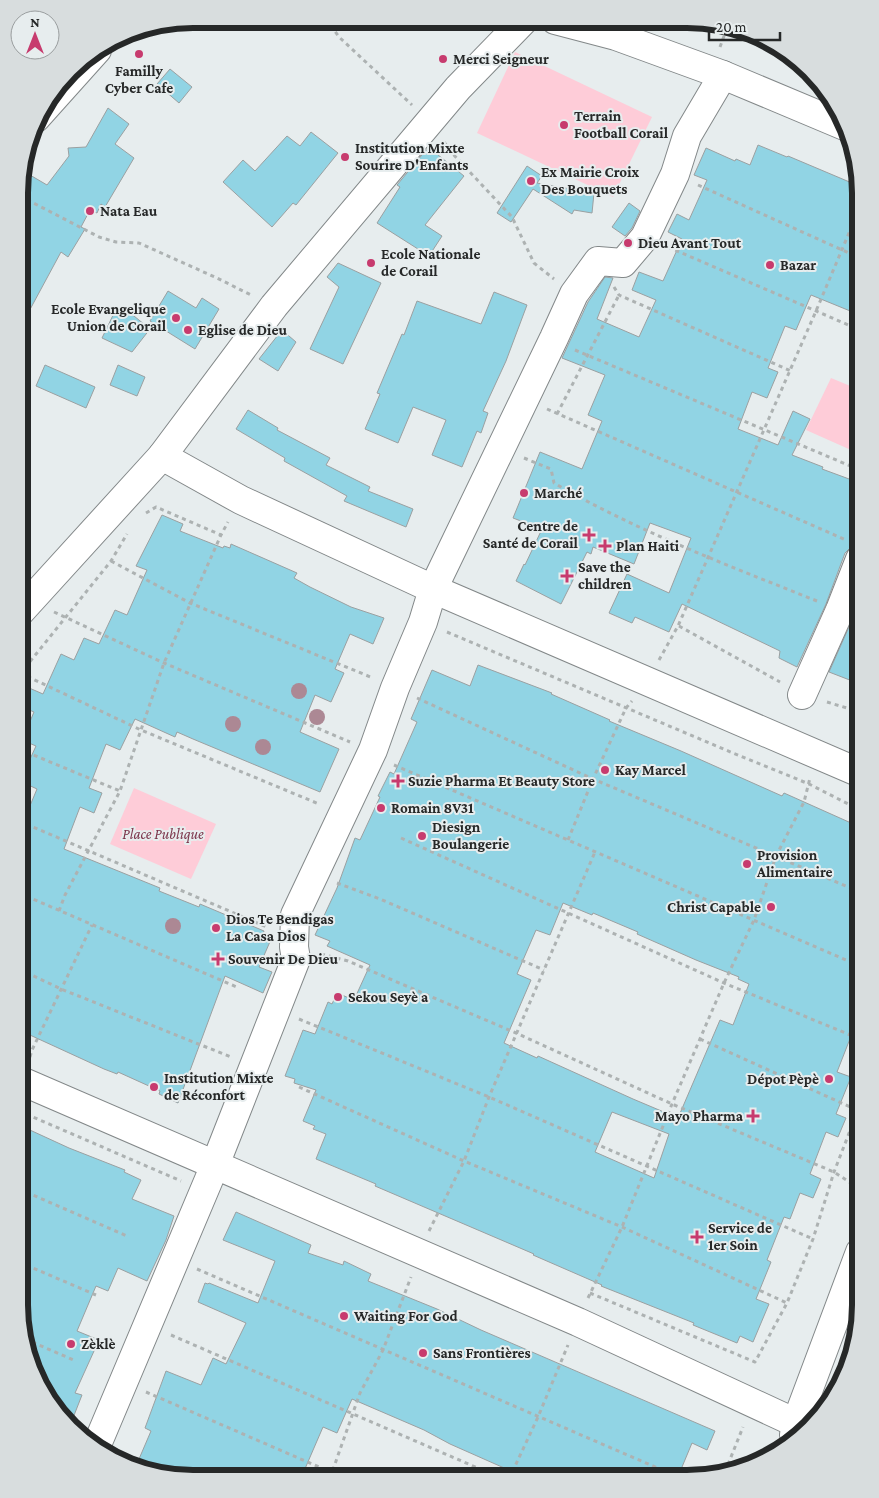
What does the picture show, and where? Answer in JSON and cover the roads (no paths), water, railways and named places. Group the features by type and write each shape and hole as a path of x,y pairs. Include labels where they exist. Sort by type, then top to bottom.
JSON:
{"street":[{"path":"28,602 162,456 274,306 458,88 516,28"},
{"path":"586,28 616,36 722,75 835,122"},
{"path":"99,1441 210,1177 296,959 295,915 372,752 395,688 423,622 433,590 574,294 598,261 624,263 645,237 675,174 687,136 722,75"},
{"path":"162,456 241,500 433,590 851,770"},
{"path":"802,695 840,610 852,567"},
{"path":"28,1084 210,1177 418,1253 578,1322 752,1403 795,1429 851,1276"}],"place":[{"name":"Familly Cyber Cafe","path":"139,54"},
{"name":"Merci Seigneur","path":"443,59"},
{"name":"Terrain Football Corail","path":"564,125"},
{"name":"Institution Mixte Sourire D'Enfants","path":"345,157"},
{"name":"Ex Mairie Croix Des Bouquets","path":"531,181"},
{"name":"Nata Eau","path":"90,211"},
{"name":"Dieu Avant Tout","path":"628,243"},
{"name":"Ecole Nationale de Corail","path":"371,263"},
{"name":"Bazar","path":"770,265"},
{"name":"Ecole Evangelique Union de Corail","path":"176,318"},
{"name":"Eglise de Dieu","path":"188,330"},
{"name":"Marché","path":"524,493"},
{"name":"Centre de Santé de Corail","path":"589,535"},
{"name":"Plan Haiti","path":"605,546"},
{"name":"Save the children","path":"567,576"},
{"name":"Kay Marcel","path":"605,770"},
{"name":"Suzie Pharma Et Beauty Store","path":"398,781"},
{"name":"Romain 8V31","path":"381,808"},
{"name":"Diesign Boulangerie","path":"422,836"},
{"name":"Provision Alimentaire","path":"747,864"},
{"name":"Christ Capable","path":"771,907"},
{"name":"Dios Te Bendigas La Casa Dios","path":"216,928"},
{"name":"Souvenir De Dieu","path":"218,959"},
{"name":"Sekou Seyè a","path":"338,997"},
{"name":"Dépot Pèpè","path":"829,1079"},
{"name":"Institution Mixte de Réconfort","path":"154,1087"},
{"name":"Mayo Pharma","path":"753,1116"},
{"name":"Service de 1er Soin","path":"697,1237"},
{"name":"Waiting For God","path":"344,1316"},
{"name":"Zèklè","path":"71,1344"},
{"name":"Sans Frontières","path":"423,1353"}],"park label":[{"name":"Place Publique","path":"163,834"}]}
